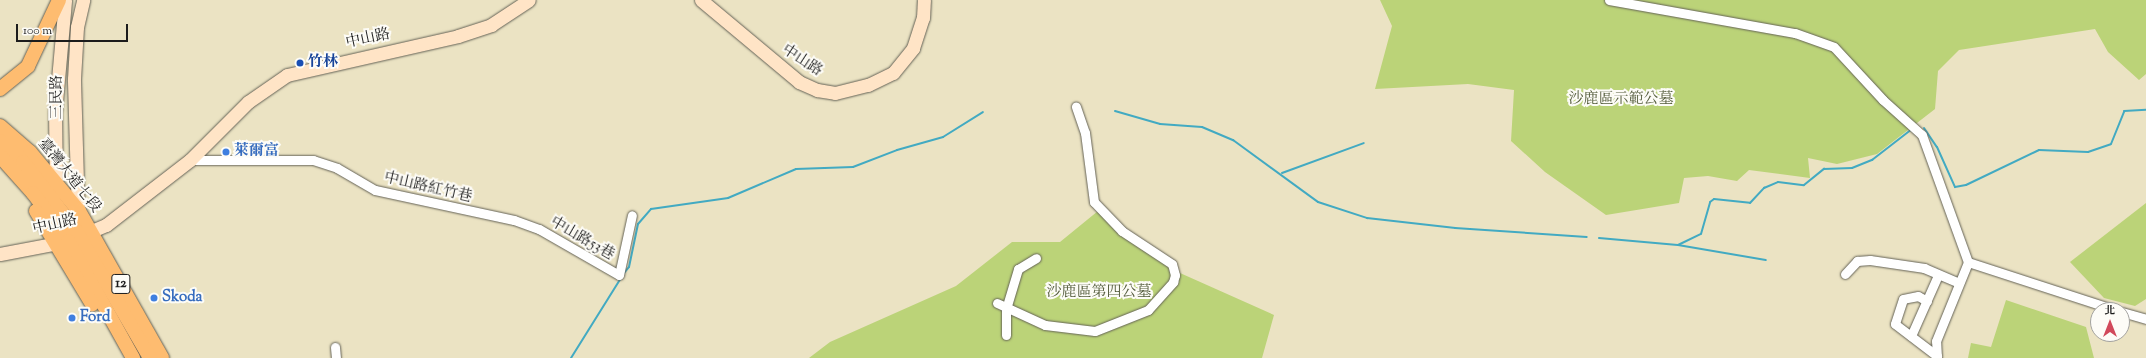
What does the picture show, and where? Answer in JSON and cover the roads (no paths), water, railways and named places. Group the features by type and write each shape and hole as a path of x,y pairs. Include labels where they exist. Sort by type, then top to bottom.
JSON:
{"main road":[{"path":"0,89 28,66 59,0"},
{"name":"臺灣大道七段","path":"0,126 30,152 56,187 79,211 74,236 124,358"},
{"name":"臺灣大道七段","path":"0,141 23,162 56,205 150,358"},
{"name":"臺灣大道七段","path":"0,156 56,224 74,236 133,358"},
{"name":"臺灣大道七段","path":"0,168 27,197 74,236 162,358"}],"street":[{"name":"三民路","path":"56,224 54,113 64,0"},
{"name":"三民路","path":"79,211 74,79 77,26 83,0"},
{"name":"中山路","path":"0,254 74,236 190,160 248,102 287,75 458,36 491,25 529,0"},
{"name":"中山路","path":"701,0 784,71 817,90 835,93 868,86 893,73 913,48 923,18 924,0"},
{"path":"1609,0 1795,33 1824,42 1842,52 1883,100 1922,135 1968,262 1936,341 1937,357"},
{"path":"997,303 1006,309 1045,324 1095,331 1155,306 1175,275 1169,261 1122,231 1094,202 1085,133 1076,107"},
{"name":"中山路紅竹巷","path":"190,160 313,160 336,168 375,190 495,217"},
{"name":"中山路53巷","path":"495,217 539,229 619,275 632,215"},
{"path":"1006,335 1006,309 1018,269 1036,258"},
{"path":"1845,274 1857,261 1870,260 1924,268 1959,283"},
{"path":"1968,262 2091,302"},
{"path":"1911,336 1938,275"},
{"path":"1927,301 1918,296 1904,299 1895,324 1937,357"},
{"path":"2130,314 2146,319"},
{"path":"335,347 336,358"}],"waterway":[{"path":"1924,128 1937,147 1955,187 1966,185 2039,150 2088,152 2111,144 2124,111 2146,110"},
{"path":"1115,111 1160,124 1202,127 1233,140 1318,202 1367,218 1455,228 1587,237"},
{"path":"623,274 629,267 638,224 651,209 728,198 796,169 853,167 897,150 943,137 983,112"},
{"path":"1678,245 1701,234 1710,202 1714,199 1750,203 1764,188 1778,182 1804,185 1824,169 1852,168 1872,160 1912,129"},
{"path":"1282,173 1364,143"},
{"path":"1599,238 1678,245 1766,260"},
{"path":"571,358 621,278"}],"place":[{"name":"竹林","path":"300,63"},
{"name":"萊爾富","path":"226,152"},
{"name":"Skoda","path":"154,298"},
{"name":"Ford","path":"72,318"}],"park label":[{"name":"沙鹿區示範公墓","path":"1621,100"},
{"name":"沙鹿區第四公墓","path":"1099,293"}]}
